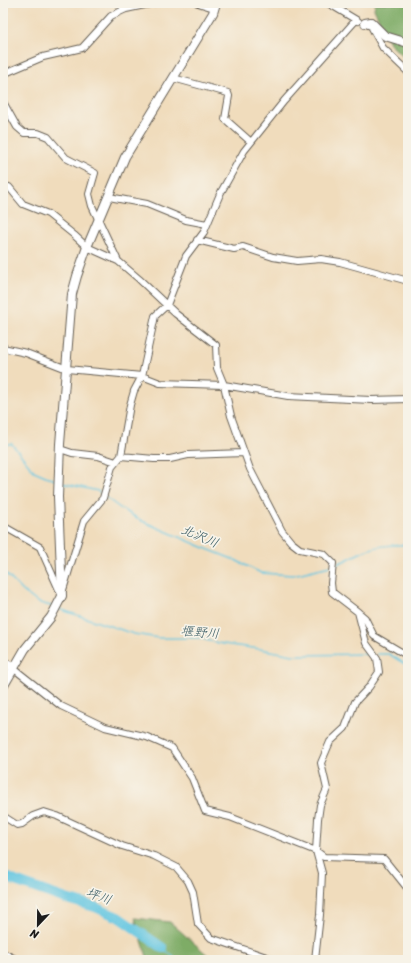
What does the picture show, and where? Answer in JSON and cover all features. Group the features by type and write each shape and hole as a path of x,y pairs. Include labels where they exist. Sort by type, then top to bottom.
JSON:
{"street":[{"path":"118,3 126,9"},
{"path":"3,74 43,57 82,48 112,16 126,9 154,3"},
{"path":"62,596 59,482 60,449 72,294 76,276 125,157 213,14 215,6 198,3"},
{"path":"328,3 356,20 370,26 383,48 408,72"},
{"path":"3,687 25,649 51,617 62,596 84,521 104,495 112,467 121,456 130,405 134,391 142,376 155,316 167,305 186,256 204,232 220,194 244,151 284,101 356,20"},
{"path":"365,23 371,22 385,36 408,43"},
{"path":"173,78 228,93 229,96 225,119 251,142"},
{"path":"3,102 17,127 24,133 38,133 48,137 66,158 95,173 89,194 98,221 118,261"},
{"path":"3,185 9,187 23,204 48,214 74,234 87,247 118,261 176,314 216,345 217,368 224,385 231,416 244,453 250,469 282,531 300,550 324,554 332,566 332,592 365,618 374,636 408,656"},
{"path":"109,197 147,204 186,220 207,224"},
{"path":"197,240 234,249 243,247 273,257 297,261 321,259 340,262 408,281"},
{"path":"3,348 26,353 66,369 142,376 160,383 224,385 288,396 371,400 408,399"},
{"path":"60,449 72,453 98,456 116,462"},
{"path":"121,456 170,459 188,455 244,453"},
{"path":"3,526 40,547 62,596"},
{"path":"315,960 320,915 322,873 316,851 318,820 320,806 327,789 321,763 330,742 345,728 355,702 369,687 379,672 377,658 366,643 358,612"},
{"path":"3,661 62,706 105,727 147,737 172,748 192,778 205,811 230,817 316,851 324,857 384,859 408,889"},
{"path":"3,816 17,825 22,824 33,816 44,812 57,816 122,846 154,856 176,867 188,881 193,892 198,924 211,938 274,960"},
{"path":"3,954 15,960"}],"green space":[{"path":"375,3 408,3 408,61 391,45 374,9"},
{"path":"135,918 170,922 211,958 217,960 148,960"}],"waterway":[{"name":"北沢川","path":"3,444 12,444 34,471 55,480"},
{"name":"北沢川","path":"62,483 98,491 102,495"},
{"name":"北沢川","path":"105,497 142,521 235,560 261,573 293,575 330,566"},
{"name":"北沢川","path":"336,564 371,549 387,546 408,545"},
{"name":"堰野川","path":"3,571 24,592 37,602 54,607"},
{"name":"堰野川","path":"59,609 134,634 159,638 197,638 223,644 293,655 372,654"},
{"name":"堰野川","path":"377,654 389,654 408,666"},
{"name":"坪川","path":"3,875 15,881 66,899 95,907 118,917 163,948"},
{"name":"坪川","path":"163,948 177,960"}]}
